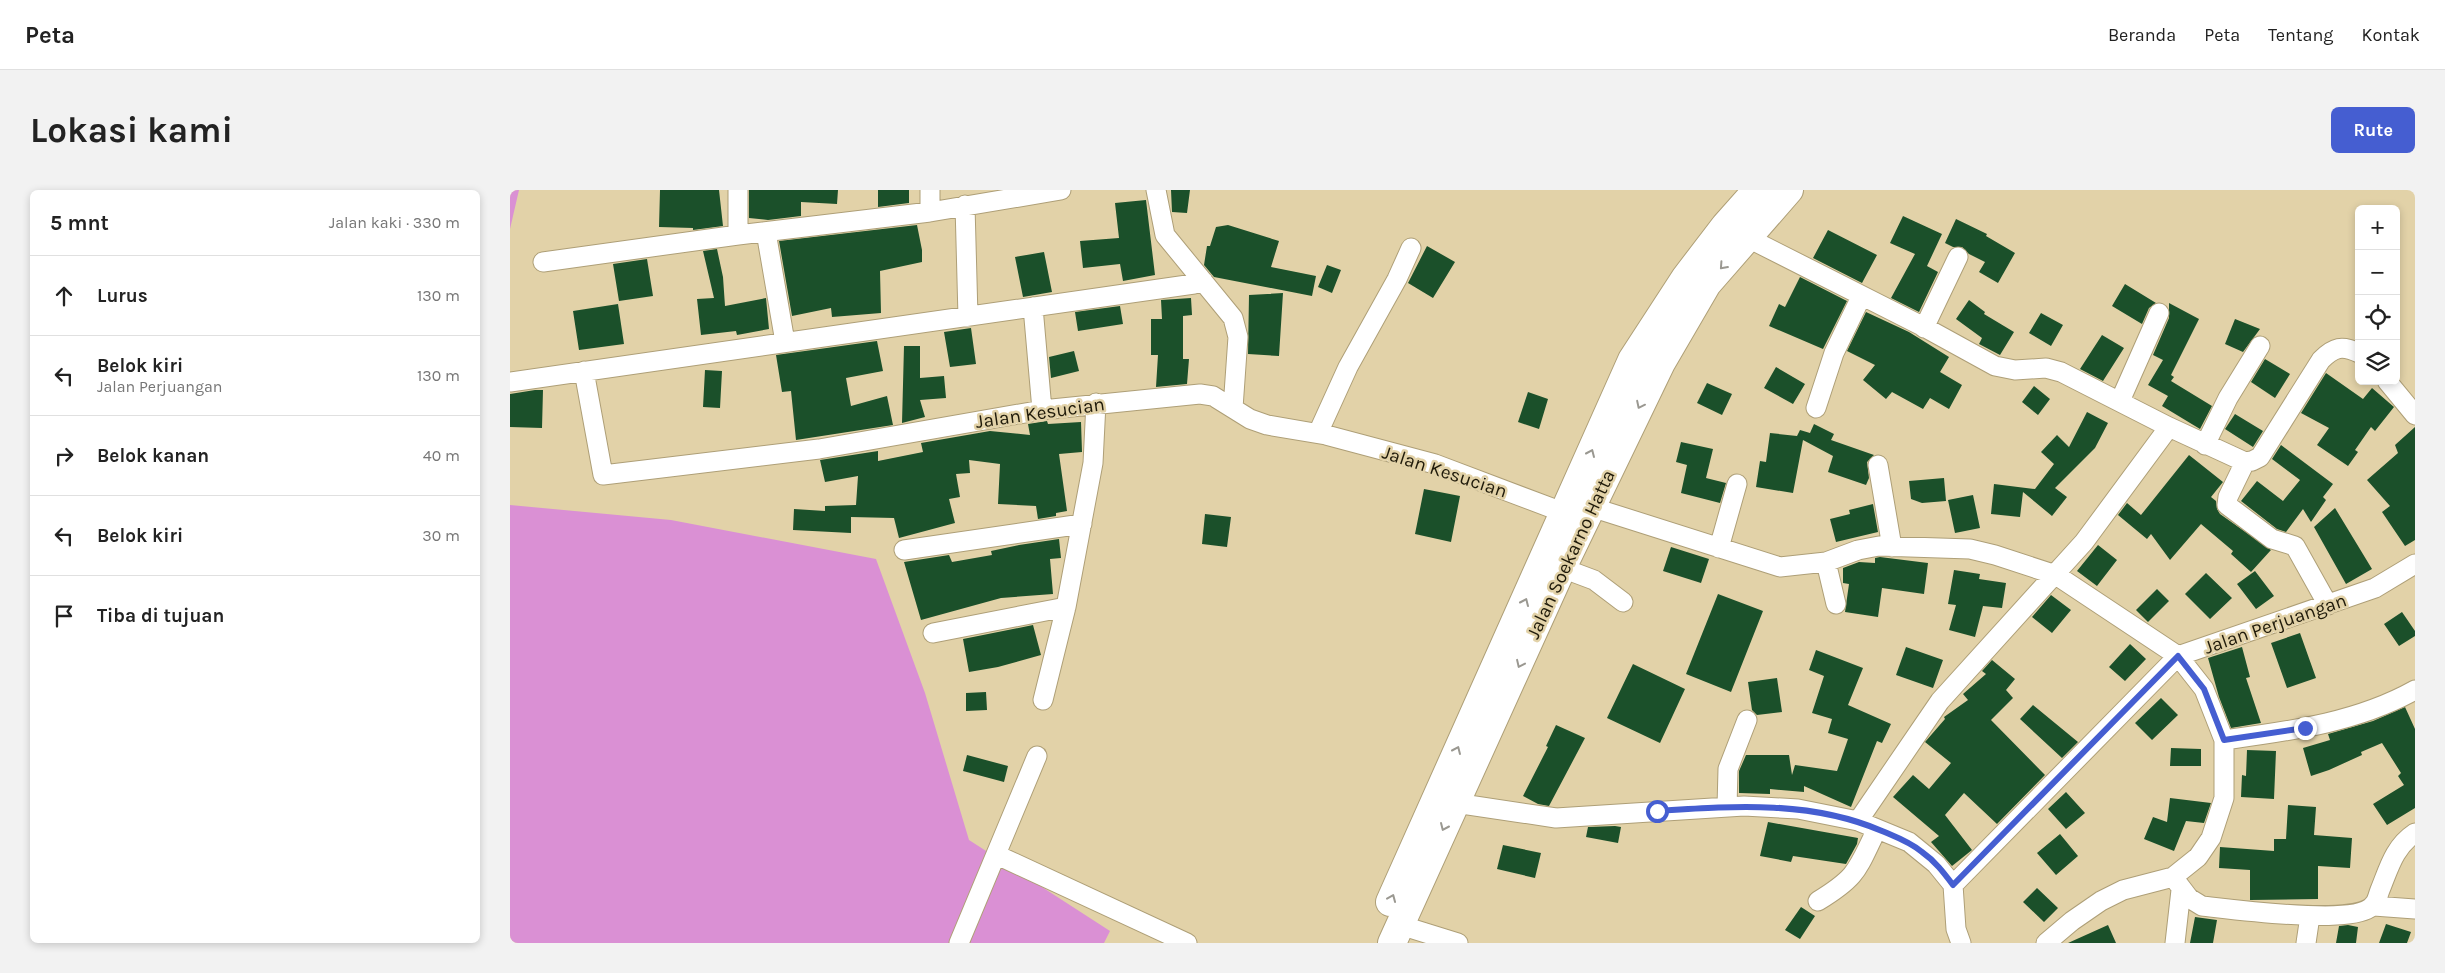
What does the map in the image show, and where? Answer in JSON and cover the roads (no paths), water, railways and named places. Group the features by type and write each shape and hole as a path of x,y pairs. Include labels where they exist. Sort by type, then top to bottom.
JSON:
{"highway":[{"name":"Jalan Soekarno Hatta","path":"1373,943 1413,847 1565,513 1632,360 1686,276 1725,226 1758,190"},
{"name":"Jalan Soekarno Hatta","path":"1396,934 1562,568 1661,363 1707,284 1789,190"}],"street":[{"path":"738,190 738,235"},
{"path":"930,190 930,212"},
{"path":"543,262 738,235 930,212 1061,190"},
{"path":"1156,190 1165,236 1233,318 1238,337 1233,408"},
{"path":"965,205 968,317"},
{"path":"766,232 785,342"},
{"path":"1748,238 1995,366 2015,370 2054,369 2205,445 2245,462 2260,457 2321,360 2331,350 2343,347 2355,352"},
{"path":"1318,433 1348,367 1397,279 1411,248"},
{"path":"1924,328 1958,256"},
{"path":"510,382 968,317 1203,281"},
{"path":"1816,408 1834,354 1861,297"},
{"path":"1033,307 1042,410"},
{"path":"2120,401 2159,313"},
{"path":"2205,445 2228,398 2260,346"},
{"name":"Jalan Kesucian","path":"584,371 603,475 819,449 1042,410 1096,403 1200,394 1213,396 1250,419 1267,425 1318,433 1435,464 1565,513"},
{"path":"2389,385 2415,415"},
{"path":"1043,700 1066,607 1093,463 1096,403"},
{"path":"1858,821 1940,701 2084,542 2169,427"},
{"path":"2245,462 2228,497 2227,504 2272,539 2295,546 2328,605"},
{"path":"1878,464 1892,546"},
{"path":"1719,548 1737,484"},
{"path":"1591,507 1780,567 1826,562 1869,548 1892,546 1970,549 2020,562 2056,575 2178,656 2204,689 2224,740 2225,783 2218,818 2211,838 2177,884 2176,943"},
{"path":"904,550 1082,524"},
{"path":"1826,562 1836,604"},
{"name":"Jalan Perjuangan","path":"1953,885 2178,656 2256,627 2328,605 2375,588 2415,564"},
{"path":"1562,568 1594,580 1623,602"},
{"path":"933,633 1066,607"},
{"path":"2224,740 2305,728 2342,720 2413,695"},
{"path":"1727,807 1728,769 1747,720"},
{"path":"959,943 1037,756"},
{"path":"1455,803 1556,818 1727,807 1798,809 1858,821 1909,842 1923,852 1953,885 1956,929 1961,943"},
{"path":"1818,901 1841,887 1853,876 1861,864 1877,829"},
{"path":"2374,906 2398,847 2415,833"},
{"path":"997,855 1187,943"},
{"path":"2177,884 2193,902 2202,906 2310,916 2348,915 2363,912 2374,906 2415,910"},
{"path":"2046,943 2072,921 2101,901 2123,890 2177,884"},
{"path":"2306,943 2310,916"},
{"path":"1396,934 1458,943"}]}
